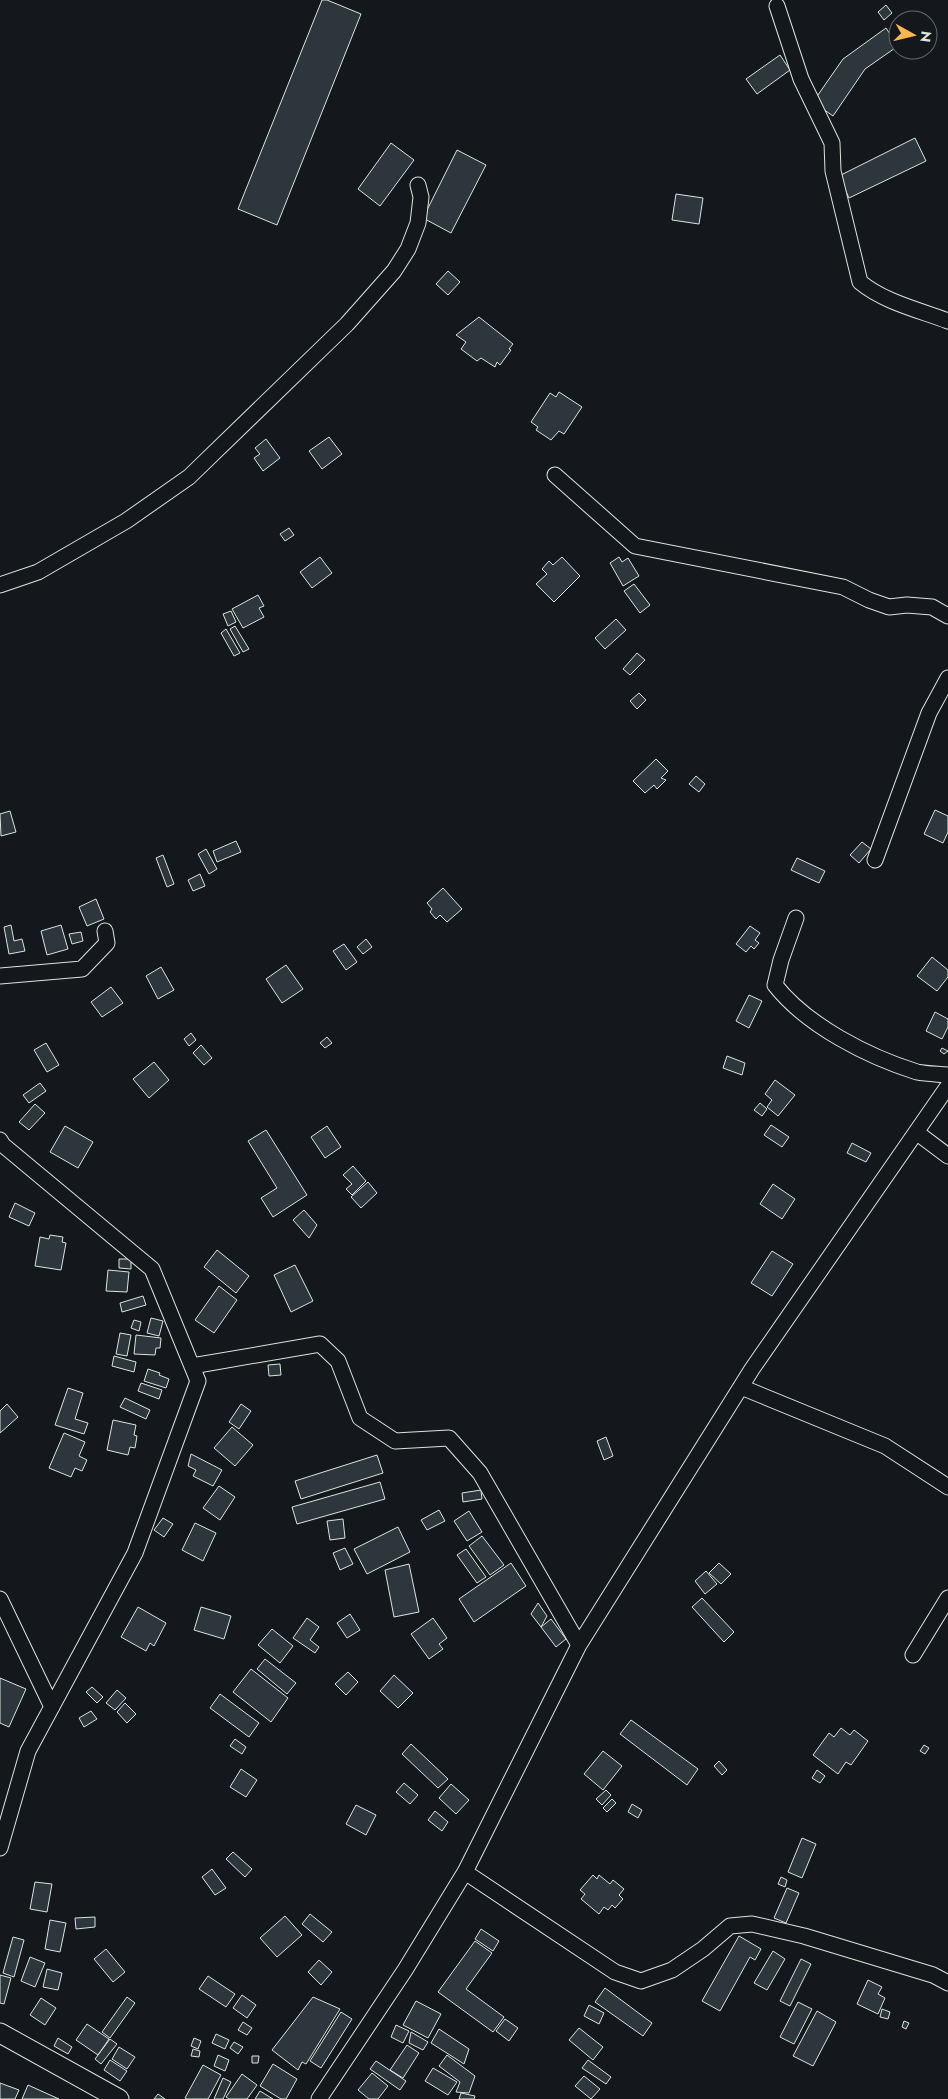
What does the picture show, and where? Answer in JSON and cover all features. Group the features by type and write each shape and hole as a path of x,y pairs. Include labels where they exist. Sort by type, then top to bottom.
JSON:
{"street":[{"path":"776,6 801,79 832,144 833,171 860,282 877,293 948,321"},
{"path":"0,585 38,572 126,521 189,477 347,324 394,271 408,249 418,223 421,197 418,184"},
{"path":"555,476 635,546 843,587 869,600 889,606 932,607 948,616"},
{"path":"875,860 929,713 948,678"},
{"path":"796,918 781,960 775,985 787,1001 844,1043 919,1072 948,1075"},
{"path":"0,976 82,969 108,943 105,931"},
{"path":"319,2099 405,1970 465,1872 579,1645 741,1387 948,1086"},
{"path":"916,1132 948,1156"},
{"path":"0,1140 3,1145 152,1269 198,1381 135,1553 28,1751 0,1848"},
{"path":"192,1366 320,1344 338,1361 360,1418 395,1441 448,1438 480,1473 579,1645"},
{"path":"741,1387 885,1446 948,1487"},
{"path":"913,1656 948,1598"},
{"path":"0,1599 52,1707"},
{"path":"465,1872 616,1972 641,1981 672,1970 703,1949 730,1926 752,1924 822,1942 933,1975 948,1983"},
{"path":"0,2033 119,2099"}],"building":[{"path":"322,0 327,0 361,14 277,225 238,209"},
{"path":"886,5 890,10 888,10 888,16 884,20 878,12"},
{"path":"886,28 888,31 888,53 865,69 833,116 813,102 843,59"},
{"path":"780,55 790,70 757,94 746,79"},
{"path":"915,138 926,161 849,198 839,176"},
{"path":"391,143 414,160 380,206 358,189"},
{"path":"457,150 486,165 451,233 423,218"},
{"path":"676,194 703,198 699,224 672,220"},
{"path":"448,271 460,282 448,295 436,284"},
{"path":"479,317 513,344 500,365 497,362 495,367 481,358 477,361 461,349 466,342 456,335"},
{"path":"559,392 582,407 564,434 559,431 551,440 536,430 538,427 531,422 550,393 556,397"},
{"path":"329,437 342,454 322,469 309,451"},
{"path":"266,439 280,458 263,471 254,458 260,454 255,448"},
{"path":"289,528 294,535 285,541 280,534"},
{"path":"320,557 332,573 312,588 300,572"},
{"path":"562,557 580,576 554,602 536,584 547,574 542,569 549,561 553,565"},
{"path":"619,557 622,562 628,558 639,576 623,586 610,563"},
{"path":"634,584 650,605 640,613 624,591"},
{"path":"258,595 264,606 259,608 264,617 243,628 232,609"},
{"path":"231,611 236,622 228,626 223,614"},
{"path":"616,619 626,630 605,649 595,638"},
{"path":"235,626 249,649 243,652 230,629"},
{"path":"226,629 240,653 234,656 221,633"},
{"path":"637,653 645,660 630,675 623,669"},
{"path":"639,693 646,700 637,709 630,701"},
{"path":"656,759 668,771 661,778 666,780 657,789 654,785 645,793 633,781"},
{"path":"696,776 705,784 699,792 689,784"},
{"path":"935,810 948,816 948,832 943,843 924,834"},
{"path":"10,811 16,832 1,836 0,814"},
{"path":"236,841 241,852 217,862 213,851"},
{"path":"862,842 871,849 859,863 850,855"},
{"path":"206,849 217,869 209,874 198,854"},
{"path":"163,855 174,884 167,887 156,858"},
{"path":"797,858 825,871 819,883 791,870"},
{"path":"200,874 205,886 193,891 188,880"},
{"path":"443,888 462,909 447,922 440,915 436,919 430,912 432,909 427,903"},
{"path":"96,899 104,919 87,926 79,907"},
{"path":"11,925 14,941 22,939 25,951 9,954 4,927"},
{"path":"61,925 68,949 47,955 41,931"},
{"path":"750,926 760,933 755,940 759,943 754,949 751,946 746,952 736,944"},
{"path":"81,932 83,941 72,944 69,934"},
{"path":"366,939 372,947 363,954 357,947"},
{"path":"344,944 357,962 346,970 333,951"},
{"path":"932,957 948,970 948,977 937,991 917,976"},
{"path":"286,965 303,989 282,1003 266,979"},
{"path":"161,967 174,990 158,999 146,976"},
{"path":"111,987 123,1003 102,1017 91,1002"},
{"path":"749,995 762,1001 749,1028 736,1021"},
{"path":"935,1012 948,1019 948,1027 942,1039 926,1031"},
{"path":"191,1033 196,1040 189,1046 184,1039"},
{"path":"327,1037 332,1043 325,1048 320,1043"},
{"path":"46,1043 59,1065 47,1072 34,1050"},
{"path":"201,1045 212,1058 204,1065 193,1053"},
{"path":"942,1048 948,1051 944,1054 940,1051"},
{"path":"727,1056 745,1063 742,1075 723,1068"},
{"path":"154,1062 169,1080 149,1098 133,1079"},
{"path":"775,1080 795,1095 778,1116 767,1107 772,1100 765,1094"},
{"path":"40,1083 46,1091 29,1103 23,1095"},
{"path":"760,1103 767,1109 762,1116 754,1110"},
{"path":"35,1104 45,1113 29,1130 19,1122"},
{"path":"771,1125 789,1137 782,1147 764,1135"},
{"path":"65,1126 93,1142 78,1168 50,1152"},
{"path":"327,1126 341,1147 325,1158 311,1137"},
{"path":"266,1130 307,1195 273,1217 261,1198 277,1188 248,1141"},
{"path":"852,1143 871,1153 866,1162 847,1153"},
{"path":"353,1166 366,1181 352,1195 346,1189 352,1184 343,1175"},
{"path":"368,1182 377,1193 361,1208 351,1197"},
{"path":"773,1184 795,1199 782,1219 760,1204"},
{"path":"15,1203 35,1213 29,1226 9,1217"},
{"path":"304,1210 317,1225 309,1238 293,1220"},
{"path":"50,1235 63,1237 62,1242 66,1243 61,1270 35,1266 40,1237 49,1239"},
{"path":"217,1250 249,1276 236,1293 204,1267"},
{"path":"772,1251 793,1264 772,1296 751,1283"},
{"path":"119,1259 131,1259 131,1269 119,1268"},
{"path":"295,1265 313,1301 291,1312 274,1275"},
{"path":"108,1270 129,1272 127,1292 106,1291"},
{"path":"219,1286 237,1300 214,1333 195,1320"},
{"path":"143,1296 146,1305 122,1312 120,1303"},
{"path":"151,1318 163,1321 159,1336 147,1333"},
{"path":"134,1320 141,1322 139,1331 131,1328"},
{"path":"120,1333 131,1335 127,1356 116,1354"},
{"path":"136,1335 161,1338 160,1348 156,1348 155,1355 134,1354"},
{"path":"114,1356 136,1362 134,1372 112,1366"},
{"path":"280,1364 281,1375 269,1376 268,1365"},
{"path":"148,1369 160,1373 159,1375 169,1379 166,1388 144,1381"},
{"path":"141,1383 162,1390 159,1399 138,1391"},
{"path":"68,1388 83,1393 75,1419 88,1423 84,1434 55,1425"},
{"path":"125,1398 150,1410 146,1419 120,1407"},
{"path":"7,1404 18,1417 0,1433 0,1411"},
{"path":"241,1404 251,1411 239,1429 229,1422"},
{"path":"113,1420 136,1425 134,1435 137,1436 135,1448 130,1447 128,1455 107,1450"},
{"path":"232,1427 253,1445 235,1466 214,1448"},
{"path":"64,1433 85,1442 79,1456 87,1460 82,1471 75,1468 71,1477 49,1468"},
{"path":"606,1437 613,1456 604,1460 597,1441"},
{"path":"191,1454 222,1470 213,1486 193,1476 196,1470 188,1466"},
{"path":"377,1455 383,1473 301,1499 295,1481"},
{"path":"380,1482 385,1499 297,1524 292,1507"},
{"path":"219,1486 235,1497 220,1520 203,1508"},
{"path":"481,1490 482,1499 463,1502 462,1493"},
{"path":"439,1510 445,1521 427,1530 421,1520"},
{"path":"469,1511 482,1532 467,1541 454,1521"},
{"path":"163,1518 173,1524 164,1537 154,1530"},
{"path":"343,1519 345,1538 330,1540 327,1521"},
{"path":"195,1523 216,1533 203,1561 182,1550"},
{"path":"398,1527 410,1552 367,1574 354,1549"},
{"path":"482,1536 504,1565 490,1575 469,1546"},
{"path":"345,1548 353,1564 340,1570 333,1553"},
{"path":"466,1549 486,1577 477,1583 457,1555"},
{"path":"511,1563 526,1586 474,1622 459,1599"},
{"path":"719,1563 731,1574 721,1584 709,1573"},
{"path":"409,1564 419,1612 394,1617 385,1570"},
{"path":"706,1571 717,1584 705,1594 695,1581"},
{"path":"702,1598 734,1632 724,1642 692,1607"},
{"path":"538,1603 547,1616 541,1627 531,1614"},
{"path":"138,1607 166,1623 154,1646 150,1643 146,1651 121,1637"},
{"path":"201,1607 231,1616 224,1639 194,1630"},
{"path":"350,1614 360,1630 347,1638 337,1623"},
{"path":"307,1618 319,1627 310,1640 319,1647 315,1653 293,1638"},
{"path":"433,1618 447,1638 439,1644 443,1649 429,1659 411,1634"},
{"path":"551,1619 566,1639 556,1647 541,1627"},
{"path":"272,1629 293,1646 280,1663 258,1645"},
{"path":"265,1659 296,1683 287,1694 257,1669"},
{"path":"251,1669 288,1698 271,1722 233,1692"},
{"path":"348,1672 358,1682 346,1695 335,1684"},
{"path":"394,1675 413,1693 398,1708 380,1691"},
{"path":"0,1678 26,1689 9,1727 0,1723"},
{"path":"92,1687 103,1697 97,1703 86,1692"},
{"path":"117,1690 126,1698 115,1710 106,1703"},
{"path":"220,1694 259,1723 249,1737 210,1708"},
{"path":"125,1703 136,1714 127,1723 117,1712"},
{"path":"91,1711 97,1719 84,1727 79,1718"},
{"path":"631,1720 698,1769 687,1785 620,1734"},
{"path":"841,1728 850,1735 854,1730 868,1741 851,1765 846,1762 838,1774 813,1755 829,1733 834,1737"},
{"path":"235,1739 246,1747 242,1754 230,1746"},
{"path":"411,1744 448,1779 438,1788 402,1754"},
{"path":"924,1745 929,1748 925,1754 920,1751"},
{"path":"603,1751 622,1766 603,1790 584,1774"},
{"path":"719,1761 727,1770 722,1775 714,1766"},
{"path":"241,1769 257,1780 246,1797 230,1787"},
{"path":"817,1770 825,1776 820,1783 812,1778"},
{"path":"404,1783 418,1795 410,1804 396,1792"},
{"path":"451,1784 469,1800 456,1814 439,1798"},
{"path":"606,1790 611,1795 602,1805 596,1799"},
{"path":"612,1799 616,1803 607,1812 603,1808"},
{"path":"632,1804 642,1810 638,1818 628,1812"},
{"path":"356,1805 376,1815 366,1835 346,1824"},
{"path":"435,1811 448,1822 442,1831 428,1820"},
{"path":"802,1838 816,1844 802,1878 788,1872"},
{"path":"233,1852 252,1869 245,1877 226,1859"},
{"path":"212,1869 226,1888 215,1895 202,1877"},
{"path":"593,1875 597,1879 599,1875 610,1884 613,1880 624,1889 619,1895 623,1899 615,1908 612,1905 608,1910 604,1907 599,1914 581,1899 585,1894 580,1890"},
{"path":"781,1877 787,1880 785,1887 778,1884"},
{"path":"35,1882 52,1884 47,1912 30,1909"},
{"path":"787,1888 799,1893 786,1923 774,1918"},
{"path":"310,1914 332,1932 323,1942 302,1924"},
{"path":"285,1916 302,1935 277,1957 260,1938"},
{"path":"95,1917 95,1927 76,1929 75,1918"},
{"path":"50,1920 66,1923 60,1952 45,1949"},
{"path":"481,1929 499,1941 493,1951 475,1939"},
{"path":"739,1936 761,1949 755,1960 750,1957 720,2011 702,2001"},
{"path":"13,1937 24,1940 14,1977 3,1973"},
{"path":"475,1941 492,1953 466,1989 504,2017 493,2032 438,1992"},
{"path":"106,1949 125,1972 113,1982 94,1959"},
{"path":"773,1951 785,1959 767,1990 754,1983"},
{"path":"30,1957 45,1963 35,1987 21,1981"},
{"path":"801,1959 811,1964 790,2006 780,2001"},
{"path":"319,1960 332,1972 321,1985 308,1972"},
{"path":"47,1969 62,1973 58,1990 43,1987"},
{"path":"0,1975 11,1978 4,2004 0,2003"},
{"path":"208,1976 235,1994 226,2007 199,1989"},
{"path":"868,1980 882,1987 878,1994 885,1998 878,2014 857,2004"},
{"path":"605,1988 652,2023 643,2036 595,2002"},
{"path":"242,1995 256,2005 247,2018 233,2008"},
{"path":"127,1997 135,2003 110,2038 102,2032"},
{"path":"313,1997 340,2009 306,2064 302,2062 298,2070 272,2050"},
{"path":"41,1998 56,2008 45,2025 30,2015"},
{"path":"416,2001 441,2014 428,2038 403,2025"},
{"path":"798,2002 812,2009 794,2044 780,2037"},
{"path":"589,2005 604,2013 599,2024 584,2016"},
{"path":"882,2009 890,2012 888,2019 880,2017"},
{"path":"817,2011 836,2022 813,2066 793,2056"},
{"path":"341,2012 352,2019 321,2068 310,2061"},
{"path":"505,2019 518,2028 509,2041 496,2031"},
{"path":"904,2021 909,2023 906,2029 902,2027"},
{"path":"243,2022 252,2028 247,2035 238,2030"},
{"path":"87,2024 109,2039 98,2055 76,2040"},
{"path":"396,2025 409,2031 403,2043 391,2037"},
{"path":"579,2028 603,2047 593,2060 569,2040"},
{"path":"439,2029 469,2049 464,2064 431,2043"},
{"path":"411,2032 428,2042 423,2050 409,2043"},
{"path":"216,2034 229,2040 225,2049 212,2043"},
{"path":"58,2038 72,2047 68,2054 54,2046"},
{"path":"194,2038 201,2041 198,2049 191,2046"},
{"path":"110,2039 117,2044 101,2064 95,2059"},
{"path":"234,2042 243,2047 238,2054 230,2048"},
{"path":"407,2045 419,2053 403,2078 390,2070"},
{"path":"119,2047 135,2057 127,2069 112,2059"},
{"path":"193,2049 200,2051 199,2057 191,2056"},
{"path":"218,2055 229,2060 225,2071 214,2066"},
{"path":"447,2055 475,2076 469,2093 456,2092 460,2082 439,2066"},
{"path":"252,2056 259,2056 258,2063 252,2063"},
{"path":"110,2060 127,2071 120,2081 104,2070"},
{"path":"588,2060 611,2077 606,2084 582,2068"},
{"path":"376,2061 406,2081 400,2090 370,2069"},
{"path":"273,2064 297,2079 286,2099 281,2099 260,2086"},
{"path":"203,2065 221,2075 208,2099 185,2098"},
{"path":"433,2068 457,2082 448,2095 425,2081"},
{"path":"372,2073 388,2086 378,2099 369,2099 358,2090"},
{"path":"242,2074 257,2085 247,2099 229,2099 226,2097"},
{"path":"584,2076 600,2089 591,2099 575,2086"},
{"path":"223,2078 231,2082 223,2099 214,2099"},
{"path":"0,2083 19,2090 15,2099 0,2099"},
{"path":"28,2085 59,2099 22,2099"},
{"path":"260,2091 273,2099 255,2099"},
{"path":"461,2093 475,2096 474,2099 459,2099"},
{"path":"158,2094 165,2099 154,2099"}]}
